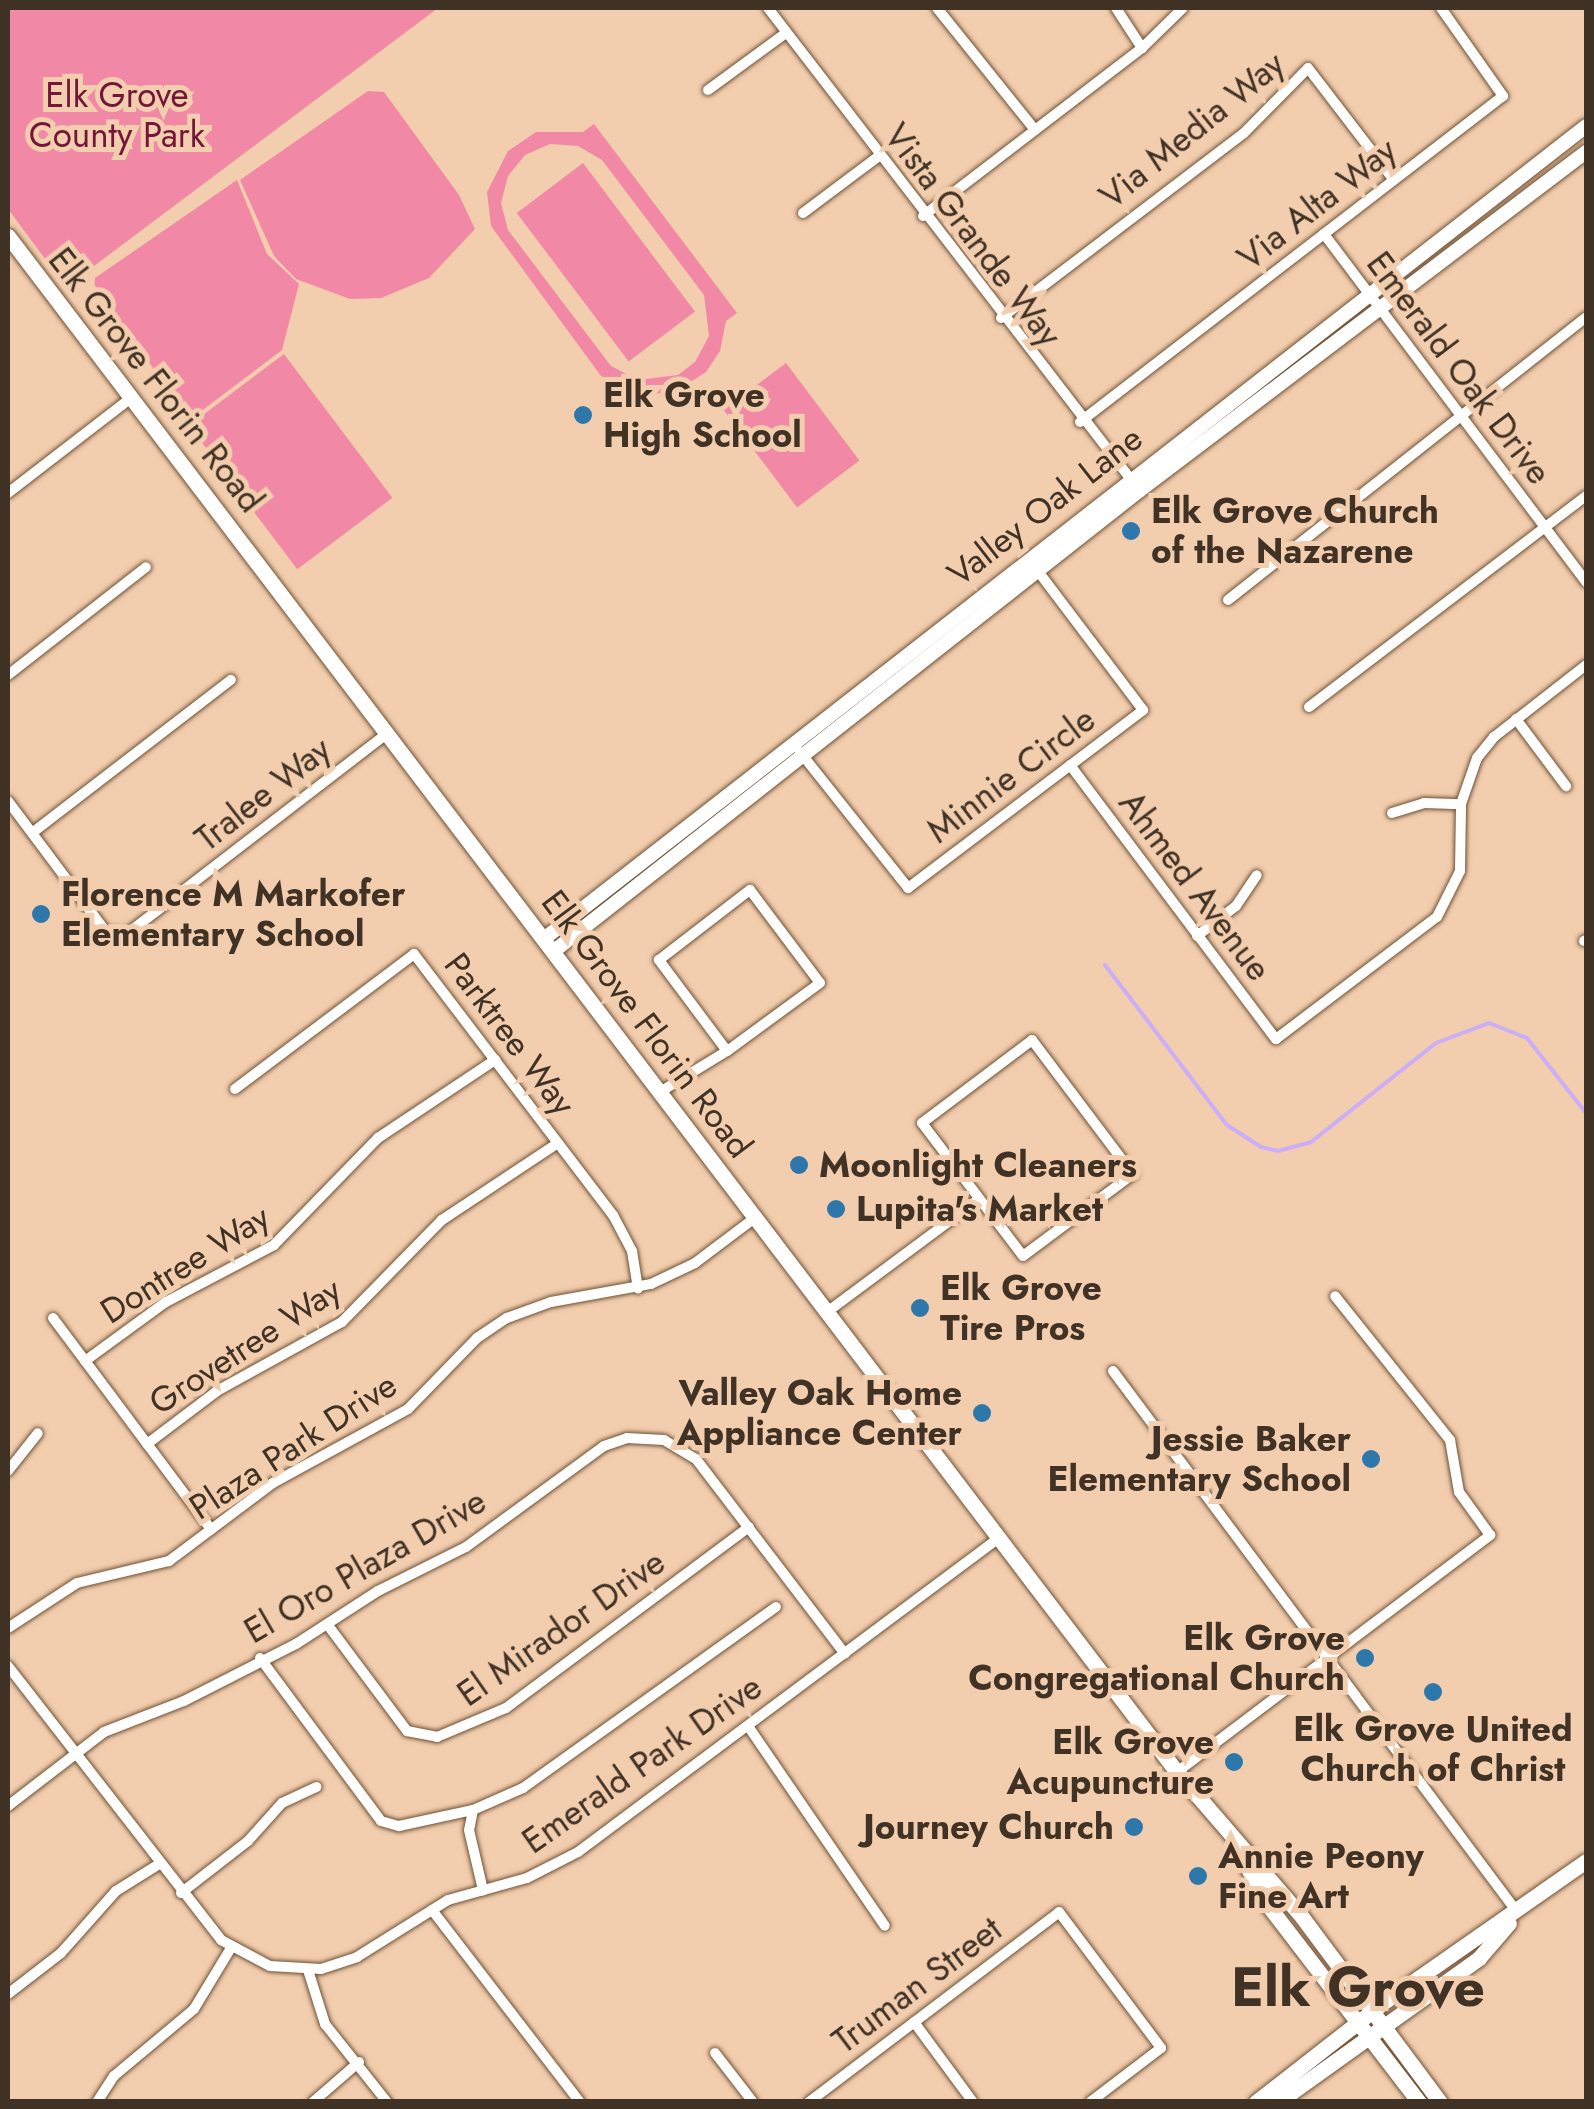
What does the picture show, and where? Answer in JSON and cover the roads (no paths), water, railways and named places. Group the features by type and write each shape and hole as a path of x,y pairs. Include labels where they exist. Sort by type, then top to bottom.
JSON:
{"main road":[{"name":"Elk Grove Florin Road","path":"8,236 1176,1772 1238,1850 1302,1916 1440,2102"},
{"name":"Elk Grove Florin Road","path":"1238,1850 1260,1893 1419,2102"},
{"path":"1256,2102 1373,2011 1518,1913 1586,1861"},
{"path":"1278,2102 1386,2029 1479,1958 1518,1913"}],"street":[{"name":"Vista Grande Way","path":"768,8 1080,422 1139,491"},
{"path":"937,8 1035,130"},
{"path":"1116,8 1142,48"},
{"path":"924,216 1142,48 1183,8"},
{"name":"Via Alta Way","path":"1080,422 1502,96 1440,8"},
{"path":"708,90 786,33"},
{"name":"Via Media Way","path":"1001,318 1244,132 1308,68 1394,180"},
{"name":"Valley Oak Lane","path":"550,944 798,750 1129,477 1586,126"},
{"name":"Valley Oak Lane","path":"798,750 1040,572 1139,491 1586,152"},
{"path":"803,213 879,156"},
{"name":"Emerald Oak Drive","path":"1324,234 1586,582"},
{"path":"1228,600 1464,419 1586,317"},
{"path":"8,492 132,398"},
{"path":"1310,707 1586,496"},
{"name":"Minnie Circle","path":"798,750 908,888 1143,710 1029,558"},
{"path":"8,675 146,566"},
{"path":"1392,813 1424,804 1461,804 1477,758 1516,719 1586,665"},
{"path":"32,833 231,680"},
{"path":"1516,719 1566,786"},
{"name":"Tralee Way","path":"8,801 106,932 128,933 388,732"},
{"name":"Ahmed Avenue","path":"1070,766 1276,1039 1438,917 1460,871 1461,804"},
{"path":"1197,936 1236,906 1257,875"},
{"path":"660,1092 727,1051 820,983 750,890 658,960 727,1051"},
{"name":"Parktree Way","path":"236,1089 414,954 621,1227 638,1289"},
{"path":"1032,1040 1133,1174 1022,1256 979,1199 922,1123 1032,1040"},
{"name":"Dontree Way","path":"85,1361 166,1302 274,1246 378,1138 495,1060"},
{"name":"Grovetree Way","path":"147,1444 217,1391 342,1322 442,1220 558,1143"},
{"path":"827,1312 979,1199"},
{"name":"Plaza Park Drive","path":"8,1628 77,1582 159,1567 297,1468 408,1409 477,1338 507,1318 550,1302 638,1289 695,1263 756,1217"},
{"path":"1176,1772 1490,1535 1459,1492 1450,1440 1334,1296"},
{"path":"53,1318 212,1529"},
{"path":"1113,1371 1518,1913"},
{"path":"8,1470 38,1432"},
{"name":"El Oro Plaza Drive","path":"8,1806 116,1725 184,1701 466,1547 604,1446 627,1438 652,1438 686,1451 845,1654"},
{"name":"El Mirador Drive","path":"327,1624 407,1731 437,1737 506,1708 749,1527"},
{"name":"Emerald Park Drive","path":"8,1666 181,1893 231,1948 270,1966 308,1970 358,1957 432,1910 528,1878 578,1852 998,1538"},
{"path":"260,1658 380,1821 398,1826 473,1810 523,1788 776,1607"},
{"path":"748,1726 886,1926"},
{"path":"181,1893 248,1842 282,1803 316,1787"},
{"path":"473,1810 470,1830 483,1890"},
{"path":"8,1994 61,1953 116,1891 159,1864"},
{"path":"432,1910 580,2102"},
{"name":"Truman Street","path":"809,2102 1059,1912 1161,2048 1090,2102"},
{"path":"96,2102 114,2076 194,2009 231,1948"},
{"path":"308,1970 325,2024 387,2102"},
{"path":"914,2022 974,2102"},
{"path":"715,2053 753,2102"},
{"path":"313,2102 359,2062"}],"waterway":[{"path":"1105,965 1227,1125 1261,1147 1278,1151 1311,1142 1436,1043 1489,1023 1527,1038 1586,1113"}],"place":[{"name":"Elk Grove High School","path":"583,415"},
{"name":"Elk Grove Church of the Nazarene","path":"1131,531"},
{"name":"Florence M Markofer Elementary School","path":"41,914"},
{"name":"Moonlight Cleaners","path":"799,1165"},
{"name":"Lupita's Market","path":"836,1209"},
{"name":"Elk Grove Tire Pros","path":"920,1308"},
{"name":"Valley Oak Home Appliance Center","path":"982,1413"},
{"name":"Jessie Baker Elementary School","path":"1371,1459"},
{"name":"Elk Grove Congregational Church","path":"1365,1658"},
{"name":"Elk Grove United Church of Christ","path":"1433,1692"},
{"name":"Elk Grove Acupuncture","path":"1234,1762"},
{"name":"Journey Church","path":"1134,1827"},
{"name":"Annie Peony Fine Art","path":"1198,1876"}],"district":[{"name":"Elk Grove","path":"1358,1988"}],"park label":[{"name":"Elk Grove County Park","path":"117,115"}]}
